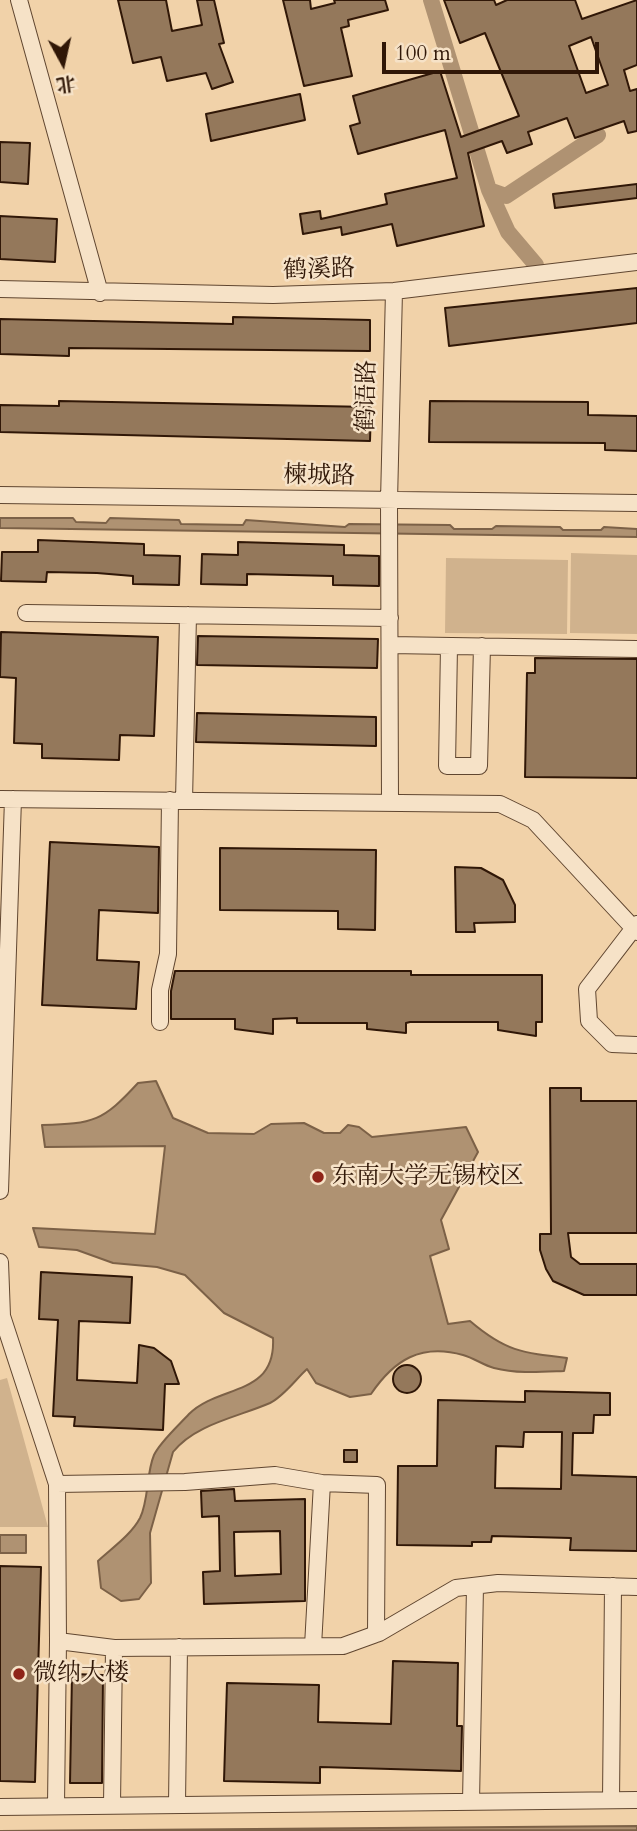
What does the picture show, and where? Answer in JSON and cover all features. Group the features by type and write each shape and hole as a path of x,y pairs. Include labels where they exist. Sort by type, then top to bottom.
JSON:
{"street":[{"path":"19,0 100,293"},
{"name":"鹤溪路","path":"0,289 273,295 394,291 637,262"},
{"name":"鹤语路","path":"390,802 388,501 394,291"},
{"name":"楝城路","path":"0,495 637,503"},
{"path":"26,613 390,618"},
{"path":"160,1022 160,990 167,954 188,615"},
{"path":"390,645 637,649"},
{"path":"449,646 447,766 479,766 482,646"},
{"path":"0,1191 6,799 500,804 533,820 636,928 587,989 589,1021 612,1044 637,1045"},
{"path":"0,1262 2,1316 57,1484 56,1805"},
{"path":"57,1484 185,1482 275,1475 322,1483 377,1485 376,1634"},
{"path":"313,1646 322,1483"},
{"path":"58,1641 114,1648 343,1646 376,1634 456,1588 498,1583 637,1587"},
{"path":"471,1802 475,1586"},
{"path":"611,1800 612,1586"},
{"path":"177,1804 179,1647"},
{"path":"112,1805 114,1648"},
{"path":"0,1807 177,1804 344,1806 637,1800"}],"shaded area":[{"path":"0,518 73,518 76,522 106,523 110,518 179,520 181,524 243,525 246,520 345,527 349,524 450,525 454,529 492,529 496,526 601,530 604,527 637,529 637,537 0,528"},
{"path":"571,553 637,555 637,634 570,633"},
{"path":"446,558 568,560 567,634 445,633"},
{"path":"156,1081 173,1118 208,1133 254,1134 271,1124 304,1123 324,1133 340,1133 348,1125 359,1127 372,1137 466,1127 478,1152 441,1220 449,1249 430,1256 448,1324 470,1321 504,1345 567,1358 564,1371 520,1372 494,1368 467,1356 448,1352 421,1353 410,1357 389,1372 371,1394 350,1397 316,1383 307,1369 275,1400 193,1434 173,1452 150,1533 151,1583 139,1599 121,1601 101,1588 98,1561 126,1536 140,1518 154,1455 165,1439 201,1405 256,1380 265,1371 271,1357 273,1338 224,1313 185,1275 157,1267 113,1263 77,1250 39,1247 33,1228 155,1234 165,1146 45,1147 42,1125 74,1123 96,1118 116,1105 138,1083"},
{"path":"7,1378 48,1527 0,1527 0,1380"},
{"path":"0,1535 26,1535 26,1553 0,1553"},
{"path":"637,1826 637,1830 0,1831"}],"building":[{"path":"118,0 166,0 172,31 202,25 197,0 214,0 224,43 219,44 233,82 212,89 206,73 167,81 161,57 133,63"},
{"path":"283,0 310,0 311,9 335,3 334,0 385,0 388,10 348,20 349,26 341,28 352,76 304,86"},
{"path":"444,0 494,0 496,5 507,0 575,0 582,19 637,0 637,65 624,70 630,91 637,89 637,131 628,133 624,121 575,138 567,118 528,132 532,144 507,153 502,141 468,153 484,226 397,246 392,224 342,235 341,227 303,234 300,214 320,211 321,219 387,204 385,194 457,178 445,130 358,154 350,126 360,123 353,96 440,71 461,137 519,116 485,33 460,43","holes":["591,37 608,85 586,93 569,46"]},
{"path":"300,94 305,120 211,141 206,114"},
{"path":"0,142 30,143 28,184 0,182"},
{"path":"637,184 637,198 555,208 553,194"},
{"path":"0,216 57,219 55,262 0,259"},
{"path":"637,288 637,323 449,346 445,308"},
{"path":"233,317 370,320 370,351 69,348 69,356 0,354 0,319 233,324"},
{"path":"59,401 371,407 370,441 0,432 0,405 59,406"},
{"path":"430,401 588,402 588,415 637,416 637,451 605,450 605,443 429,442"},
{"path":"38,540 144,544 144,555 180,556 179,585 133,584 133,576 97,573 47,572 46,582 1,581 2,552 38,552"},
{"path":"238,542 344,545 344,555 379,556 379,586 333,585 333,576 247,574 247,585 201,584 202,554 238,555"},
{"path":"1,632 158,637 154,736 120,735 119,760 42,758 42,744 14,743 16,678 0,677"},
{"path":"198,636 378,639 377,668 197,665"},
{"path":"535,658 637,659 637,778 525,777 527,673 535,673"},
{"path":"197,713 376,717 376,746 196,742"},
{"path":"50,842 159,847 158,913 99,910 97,960 139,962 136,1009 42,1005"},
{"path":"220,848 376,850 375,930 338,929 338,911 220,910"},
{"path":"455,867 481,868 503,880 515,905 515,922 474,923 475,932 456,932"},
{"path":"175,971 411,971 411,975 542,975 542,1022 536,1022 536,1036 498,1030 498,1022 410,1022 406,1023 406,1033 367,1029 367,1023 297,1023 297,1018 273,1019 273,1034 235,1029 235,1019 171,1019 171,991"},
{"path":"550,1088 581,1088 581,1101 637,1101 637,1233 568,1233 571,1257 580,1264 637,1264 637,1295 584,1295 553,1281 546,1269 540,1250 540,1234 551,1234"},
{"path":"41,1272 132,1277 130,1323 79,1321 77,1380 137,1383 139,1345 154,1348 171,1361 179,1384 165,1384 163,1430 74,1426 75,1417 53,1416 58,1320 39,1319"},
{"path":"407,1365 417,1369 421,1379 417,1389 407,1393 397,1389 393,1379 397,1369"},
{"path":"525,1391 610,1393 610,1415 594,1415 593,1433 573,1433 572,1475 637,1477 637,1551 570,1550 571,1538 492,1536 491,1542 472,1542 472,1546 397,1545 398,1466 437,1466 438,1400 525,1402","holes":["524,1432 562,1432 561,1489 495,1488 496,1446 523,1447"]},
{"path":"344,1450 357,1450 357,1462 344,1462"},
{"path":"234,1489 235,1501 305,1499 305,1601 204,1604 203,1572 220,1571 219,1516 202,1517 201,1491","holes":["280,1531 281,1574 235,1576 234,1532"]},
{"name":"微纳大楼","path":"0,1566 41,1567 35,1782 0,1781"},
{"path":"393,1661 458,1663 457,1726 462,1726 461,1771 320,1767 320,1783 224,1781 227,1683 319,1685 318,1722 391,1724"},
{"path":"72,1674 103,1675 102,1783 70,1783"}],"waterway":[{"path":"431,0 489,190 506,196 598,135"},
{"path":"489,190 508,232 536,265"}],"place":[{"name":"东南大学无锡校区","path":"318,1177"},
{"name":"微纳大楼","path":"19,1674"}]}
